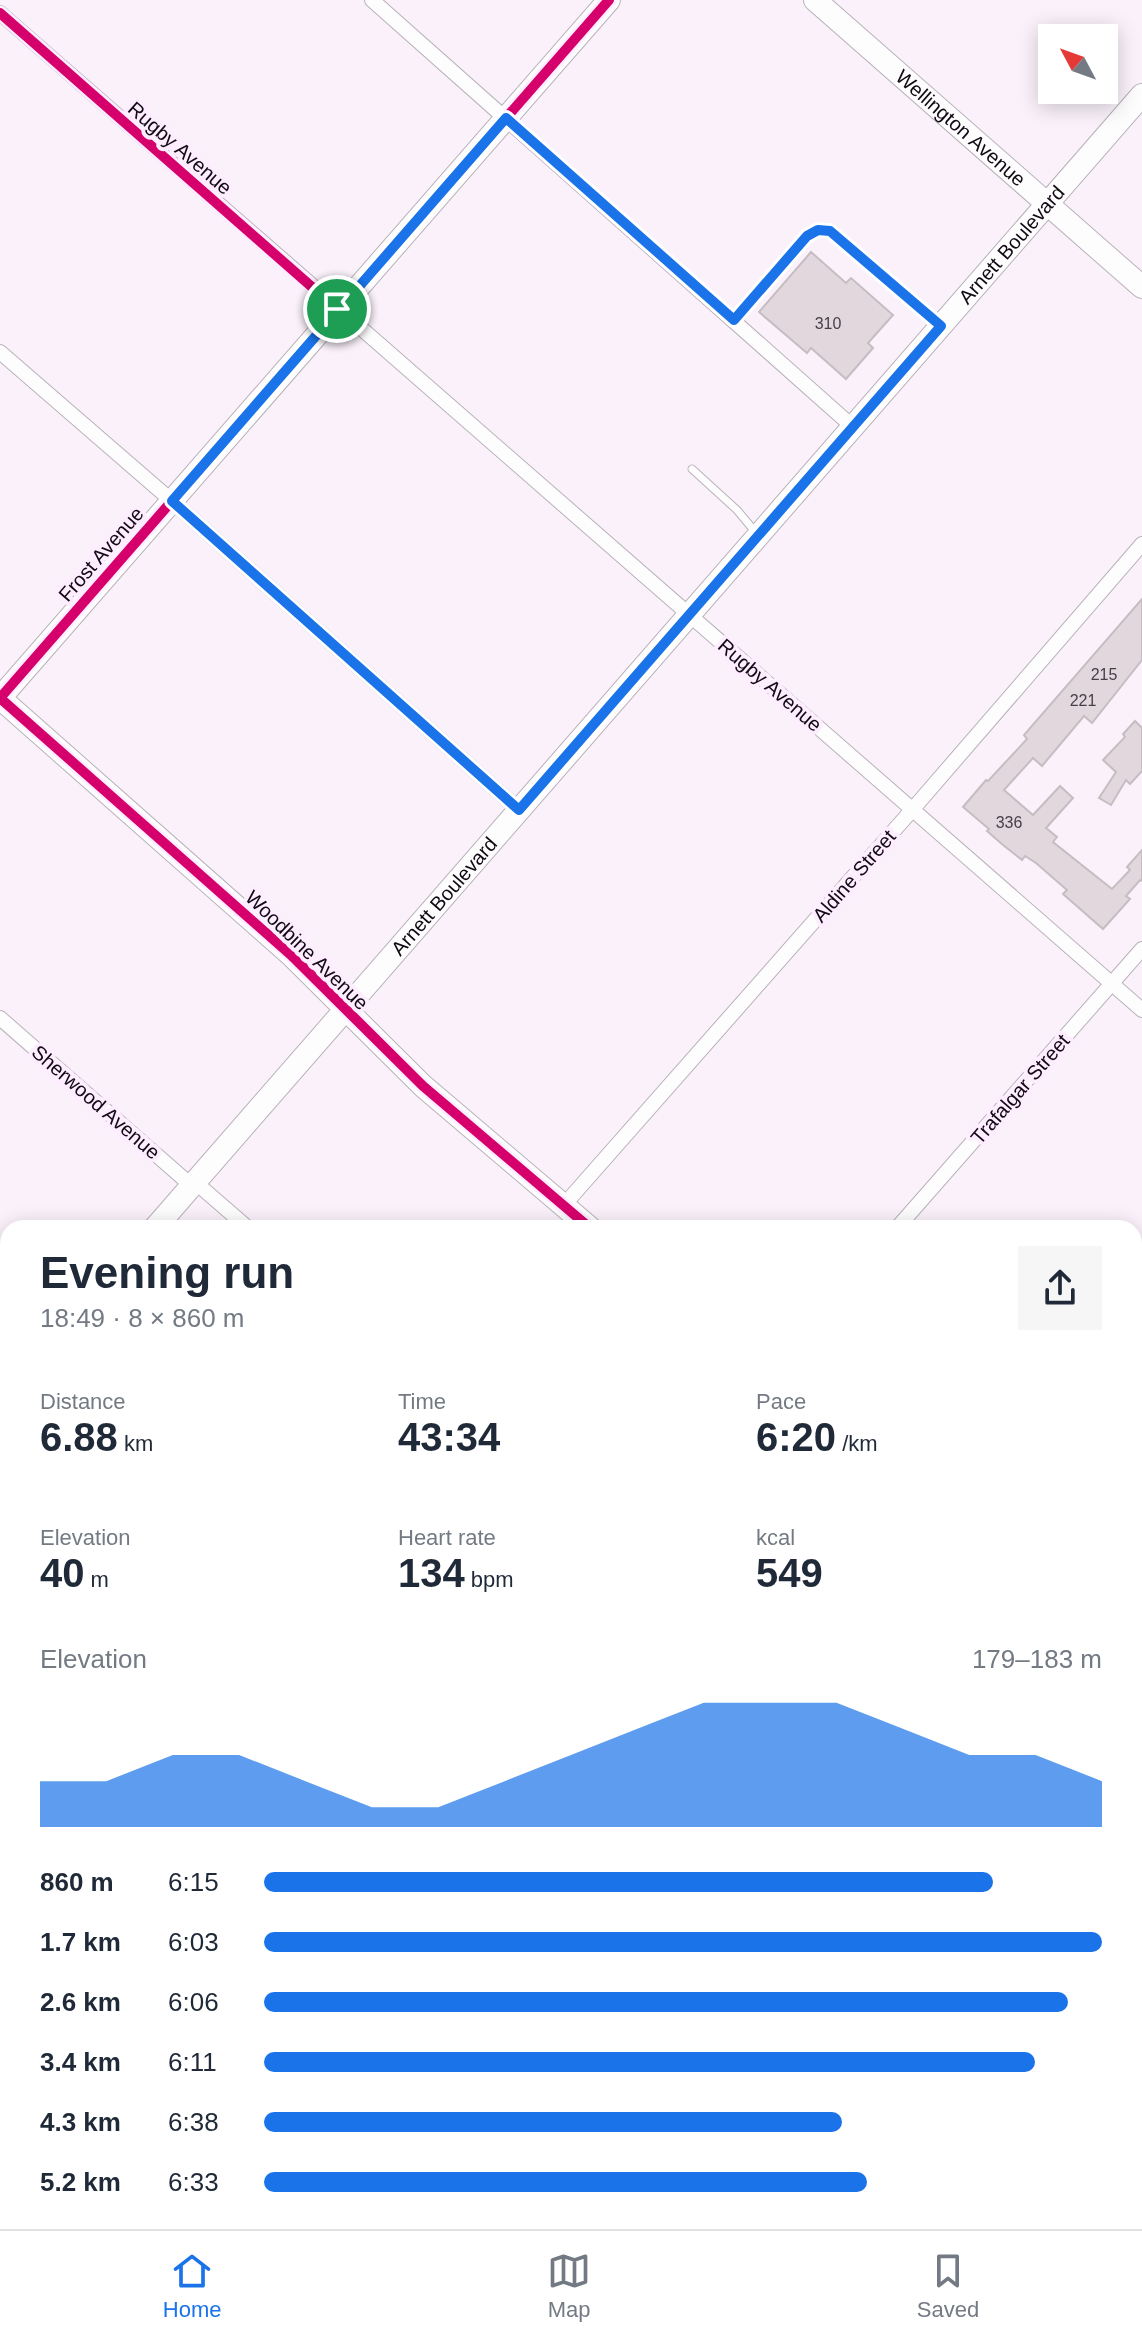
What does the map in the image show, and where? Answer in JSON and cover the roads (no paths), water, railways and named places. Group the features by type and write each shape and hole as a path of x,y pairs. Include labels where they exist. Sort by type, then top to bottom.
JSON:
{"street":[{"path":"372,0 853,427"},
{"name":"Frost Avenue","path":"0,698 609,0"},
{"name":"Wellington Avenue","path":"815,0 1142,287"},
{"name":"Rugby Avenue","path":"0,13 1142,1010"},
{"name":"Arnett Boulevard","path":"162,1220 1142,95"},
{"path":"0,352 519,810"},
{"name":"Aldine Street","path":"564,1205 1142,544"},
{"name":"Woodbine Avenue","path":"0,698 291,955 423,1086 581,1220"},
{"name":"Trafalgar Street","path":"904,1220 1142,949"},
{"name":"Sherwood Avenue","path":"0,1018 238,1220"}],"lane":[{"path":"734,320 807,236 818,230 830,231 941,326"},
{"path":"692,469 737,510 758,536"}]}
